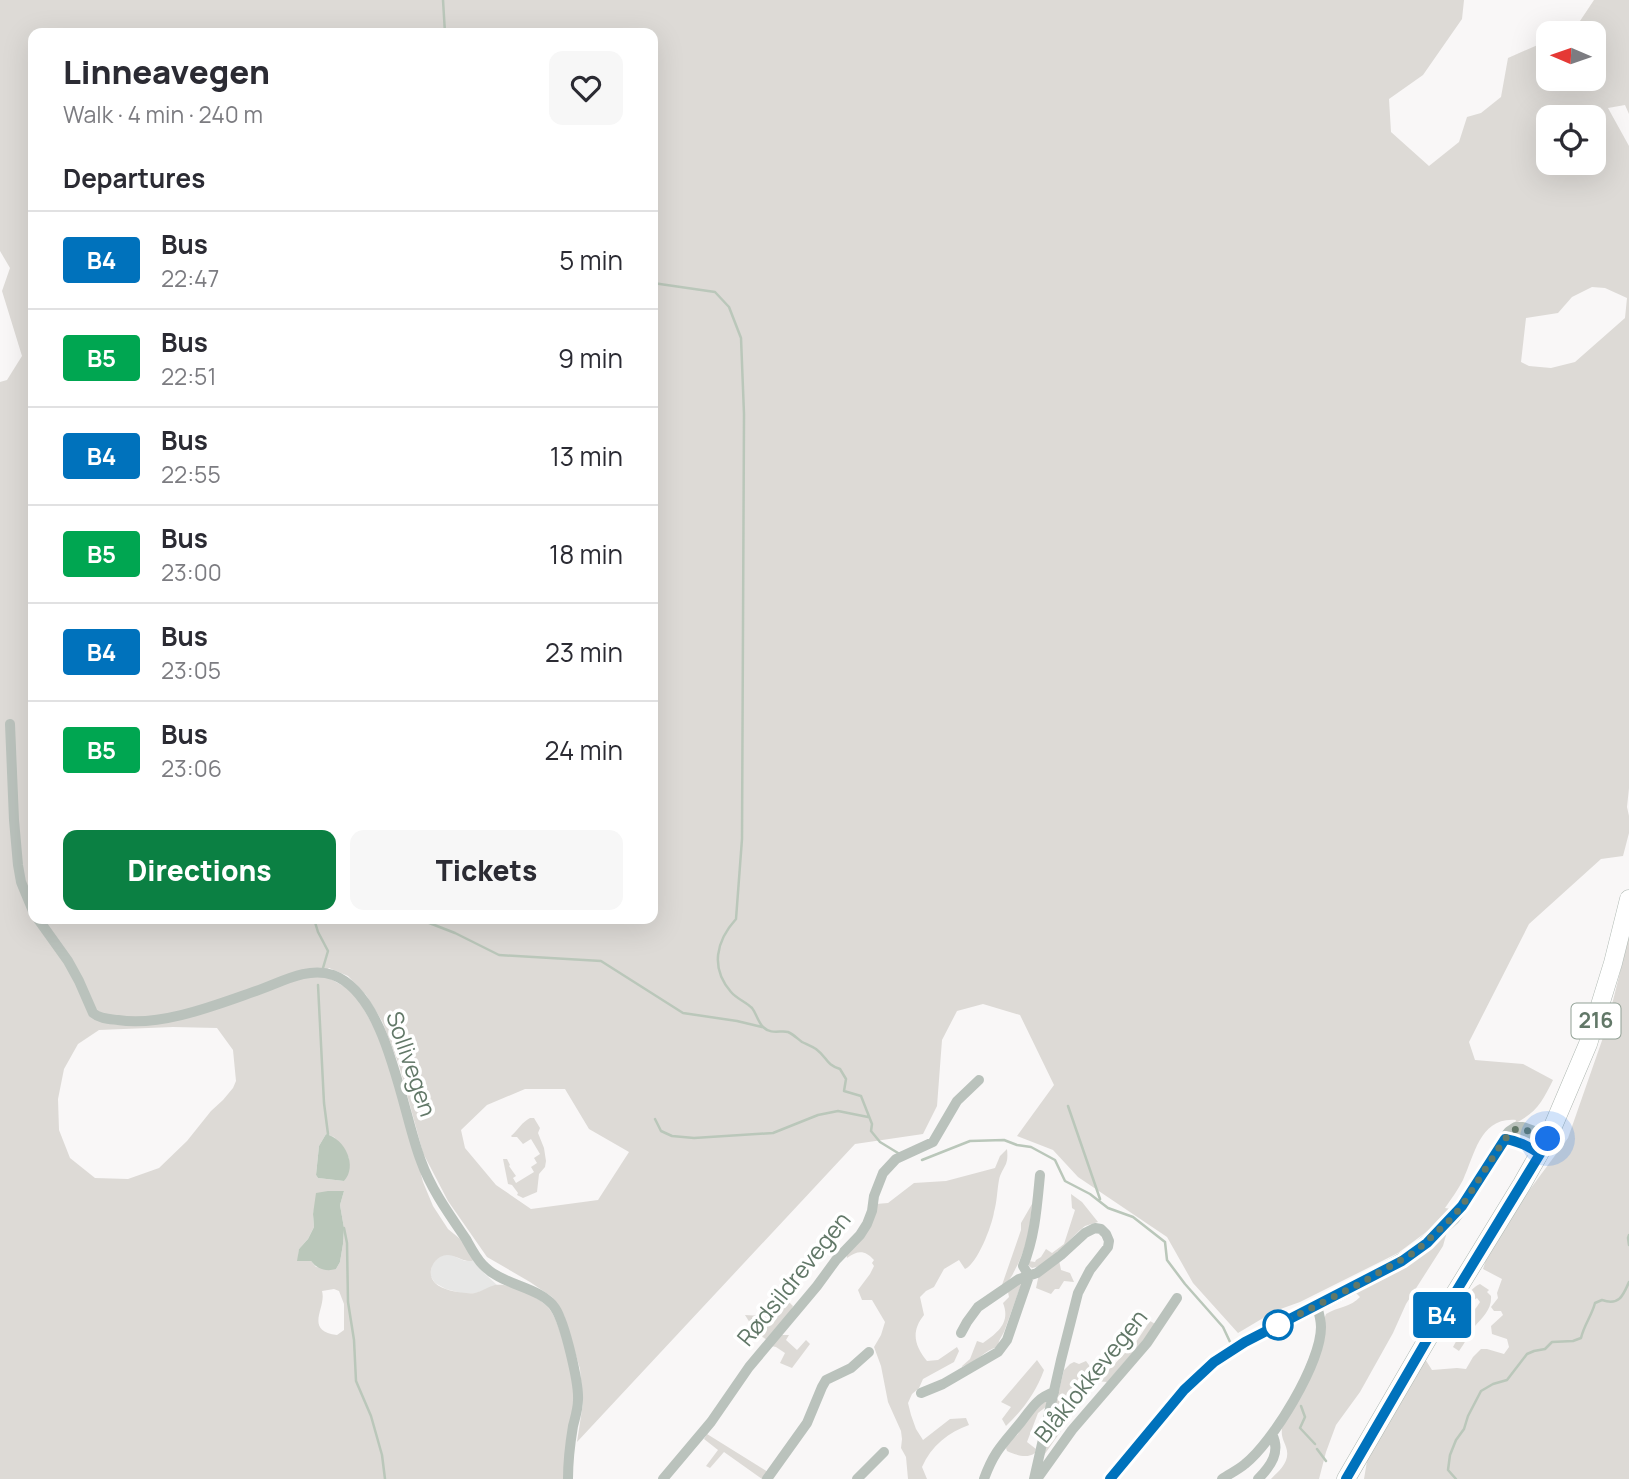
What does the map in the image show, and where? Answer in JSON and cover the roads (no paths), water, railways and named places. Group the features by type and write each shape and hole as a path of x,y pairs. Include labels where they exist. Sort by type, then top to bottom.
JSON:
{"main road":[{"name":"216","path":"1346,1479 1544,1146 1588,1044 1629,899"}],"street":[{"path":"10,724 18,865 28,899"},
{"name":"Sollivegen","path":"42,924 68,961 97,1017 128,1021 165,1019 310,973 332,975 347,983 359,995 370,1010 387,1048 421,1161 442,1203 482,1265 496,1276 538,1294 555,1307 565,1334 579,1401 568,1457 568,1479"},
{"name":"Rødsildrevegen","path":"663,1479 711,1422 749,1367 836,1260 860,1235 872,1211 874,1196 883,1172 897,1159 933,1142 957,1101 979,1080"},
{"path":"1110,1479 1184,1390 1214,1362 1245,1342 1402,1261 1427,1243 1462,1206 1505,1139 1516,1129 1523,1129 1544,1146"},
{"path":"922,1393 990,1358 1006,1340 1029,1276 1023,1266 1034,1231 1040,1175"},
{"name":"Blåklokkevegen","path":"961,1333 978,1307 1019,1279 1037,1272 1090,1230 1101,1229 1106,1234 1108,1247 1090,1269 1078,1293 1035,1479"},
{"name":"Blåklokkevegen","path":"1035,1479 1072,1430 1147,1343 1177,1298"},
{"path":"1222,1479 1245,1464 1272,1434 1293,1403 1315,1355 1322,1326 1317,1306"},
{"path":"767,1479 807,1423 826,1380 851,1368 869,1352"},
{"name":"Blåklokkevegen","path":"984,1479 1002,1443 1034,1403 1054,1392"},
{"path":"1258,1479 1273,1459 1276,1446 1272,1434"},
{"path":"857,1479 884,1452"}],"waterway":[{"path":"443,0 445,28"},
{"path":"658,284 715,292 729,307 741,338 744,414 742,839 736,919 720,945 720,974 731,992 752,1008 763,1027 769,1031 790,1033 816,1049 829,1063 840,1069 846,1079 844,1091 861,1096 872,1124 871,1131 880,1142 898,1153"},
{"path":"316,924 328,951 323,968"},
{"path":"432,924 499,955 601,961 683,1013 762,1027"},
{"path":"318,985 328,1134"},
{"path":"1068,1106 1100,1199"},
{"path":"655,1119 661,1131 672,1136 694,1138 773,1133 818,1115 838,1111 868,1117"},
{"path":"922,1160 970,1141 1004,1140 1031,1147 1055,1160 1065,1181 1090,1194 1108,1208 1133,1217 1165,1242 1167,1260 1223,1327 1231,1344"},
{"path":"344,1228 356,1381 371,1416 382,1455 385,1479"},
{"path":"1629,1235 1629,1245"},
{"path":"1456,1479 1448,1470 1450,1455 1481,1391 1507,1380 1527,1354 1545,1349 1552,1342 1581,1338 1595,1303 1602,1300 1616,1301 1629,1282"},
{"path":"1301,1406 1305,1417 1300,1428 1315,1444"},
{"path":"1317,1449 1326,1461"}]}
